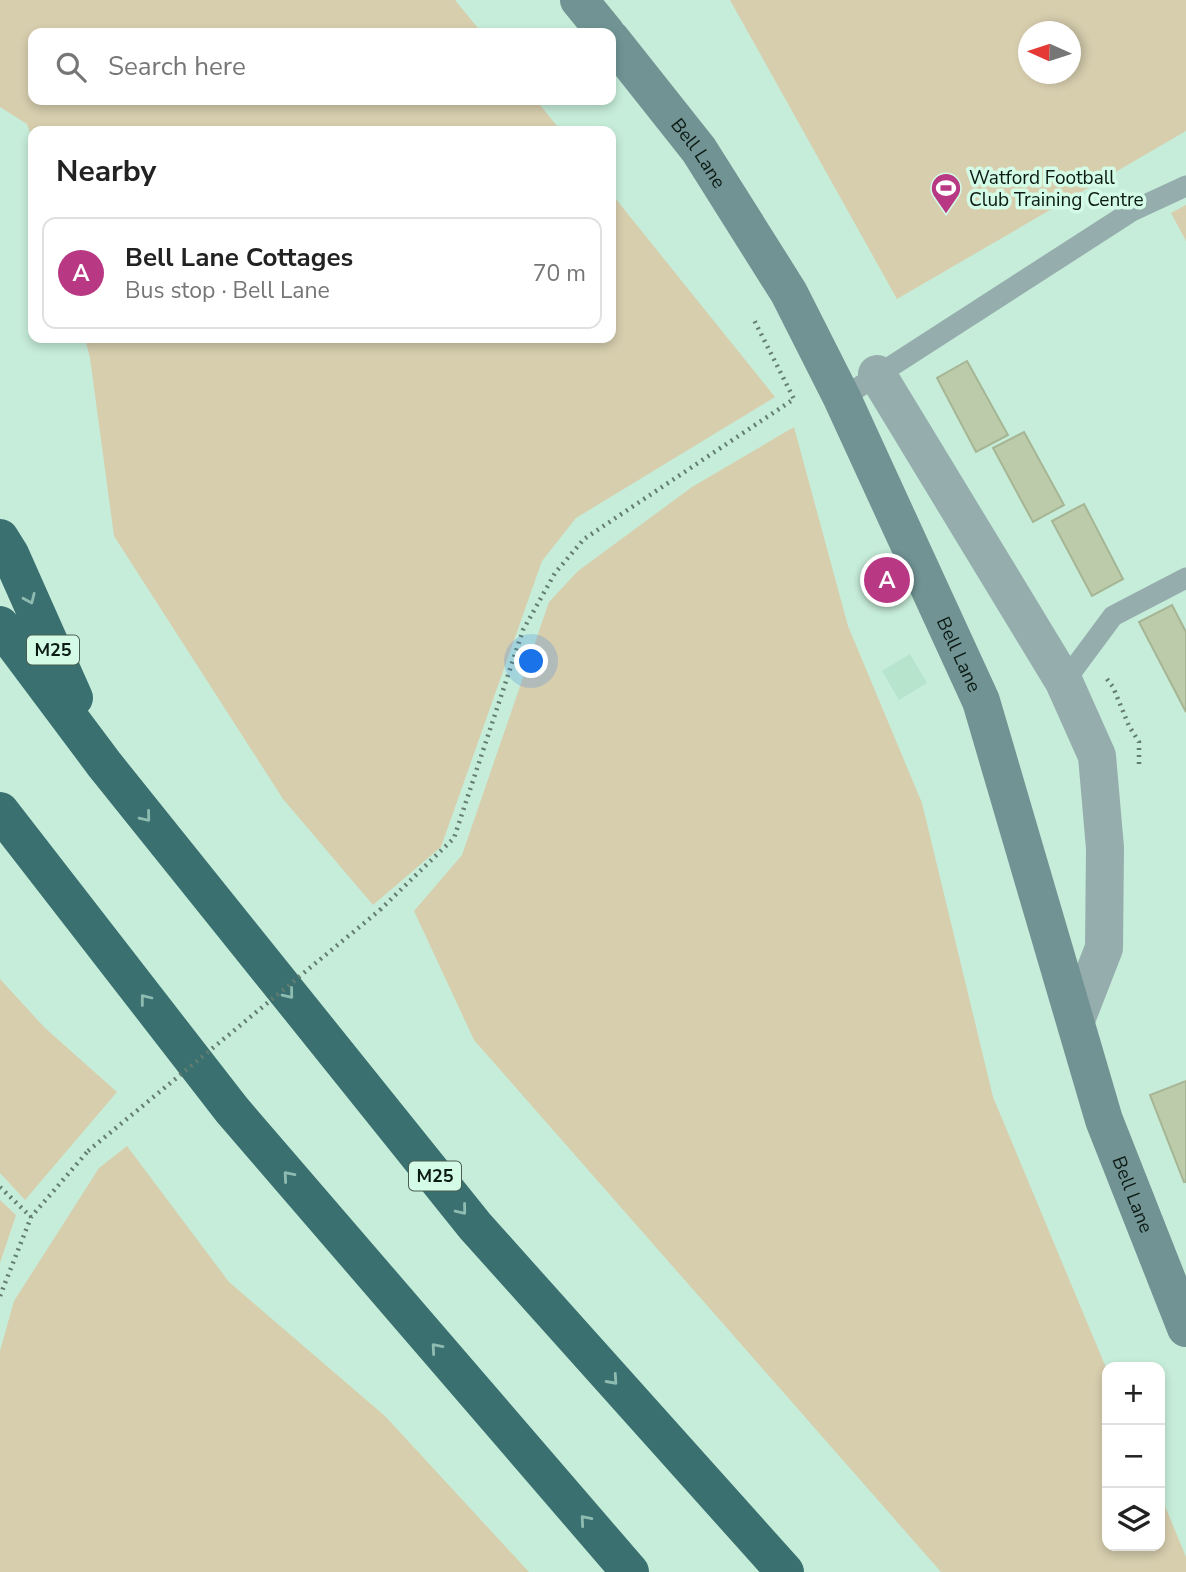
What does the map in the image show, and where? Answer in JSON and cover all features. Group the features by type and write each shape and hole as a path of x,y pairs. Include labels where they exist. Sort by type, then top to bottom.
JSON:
{"highway":[{"name":"M25","path":"0,538 10,554 104,764"},
{"name":"M25","path":"0,625 104,764 475,1226 785,1572"},
{"path":"0,811 232,1110 629,1572"}],"main road":[{"path":"579,0 602,28"},
{"name":"Bell Lane","path":"616,45 699,150 789,293 842,398 981,701 1104,1119 1186,1328"}],"street":[{"path":"877,374 1064,682 1097,756 1105,848 1104,948 1076,1020"}],"lane":[{"path":"842,398 1132,211 1186,186"},
{"path":"1064,682 1113,615 1186,578"}],"path":[{"path":"0,1296 31,1217 88,1151 380,910 454,838 523,630 555,573 584,539 794,399 753,318"},
{"path":"0,1187 31,1217"}],"shaded area":[{"path":"0,0 455,0 478,28 28,28 28,105 540,105 557,126 28,127 0,107"},
{"name":"Watford Football Club Training Centre","path":"730,0 1186,0 1186,131 897,299"},
{"path":"616,199 775,397 576,518 542,561 441,847 373,905 283,799 114,536 86,343 616,343"},
{"path":"1186,205 1186,241 1171,213"},
{"path":"794,427 848,626 922,803 993,1097 1104,1362 1102,1551 1165,1551 1165,1506 1186,1557 1186,1572 941,1572 474,1040 414,911 462,855 549,602 578,571 692,487"},
{"path":"910,654 927,683 899,700 882,671"},
{"path":"0,979 45,1028 117,1092 25,1200 0,1173"},
{"path":"127,1146 229,1282 385,1416 529,1572 0,1572 0,1351 14,1301 99,1168"},
{"path":"0,1200 16,1215 0,1263"}],"building":[{"path":"967,361 1008,435 976,452 937,378"},
{"path":"1024,432 1064,505 1033,522 993,448"},
{"path":"1084,504 1123,579 1092,596 1052,521"},
{"path":"1172,605 1186,632 1186,712 1139,622"},
{"path":"1186,1081 1186,1182 1184,1182 1150,1095"}],"place":[{"name":"Watford Football Club Training Centre","path":"946,215"},
{"name":"Bell Lane Cottages","path":"887,580"}]}
